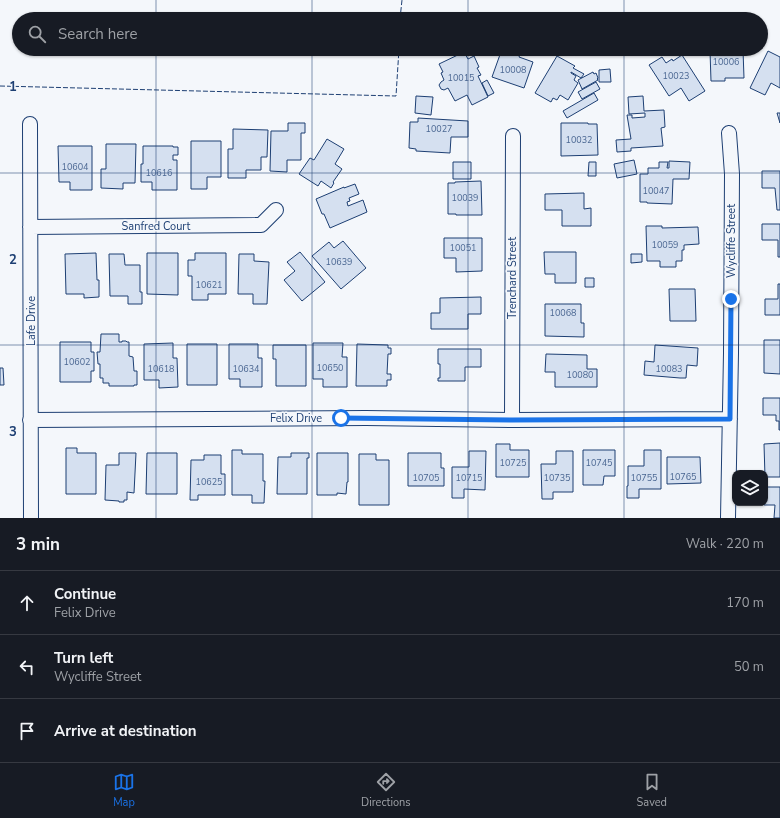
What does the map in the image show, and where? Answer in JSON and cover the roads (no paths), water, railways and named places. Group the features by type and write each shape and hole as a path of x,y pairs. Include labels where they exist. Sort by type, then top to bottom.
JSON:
{"street":[{"name":"Lafe Drive","path":"30,124 31,518"},
{"name":"Wycliffe Street","path":"728,518 732,174 729,133"},
{"name":"Trenchard Street","path":"512,420 513,136"},
{"name":"Sanfred Court","path":"30,227 261,225 276,210"},
{"name":"Felix Drive","path":"30,420 360,418 512,420 730,419"}]}
